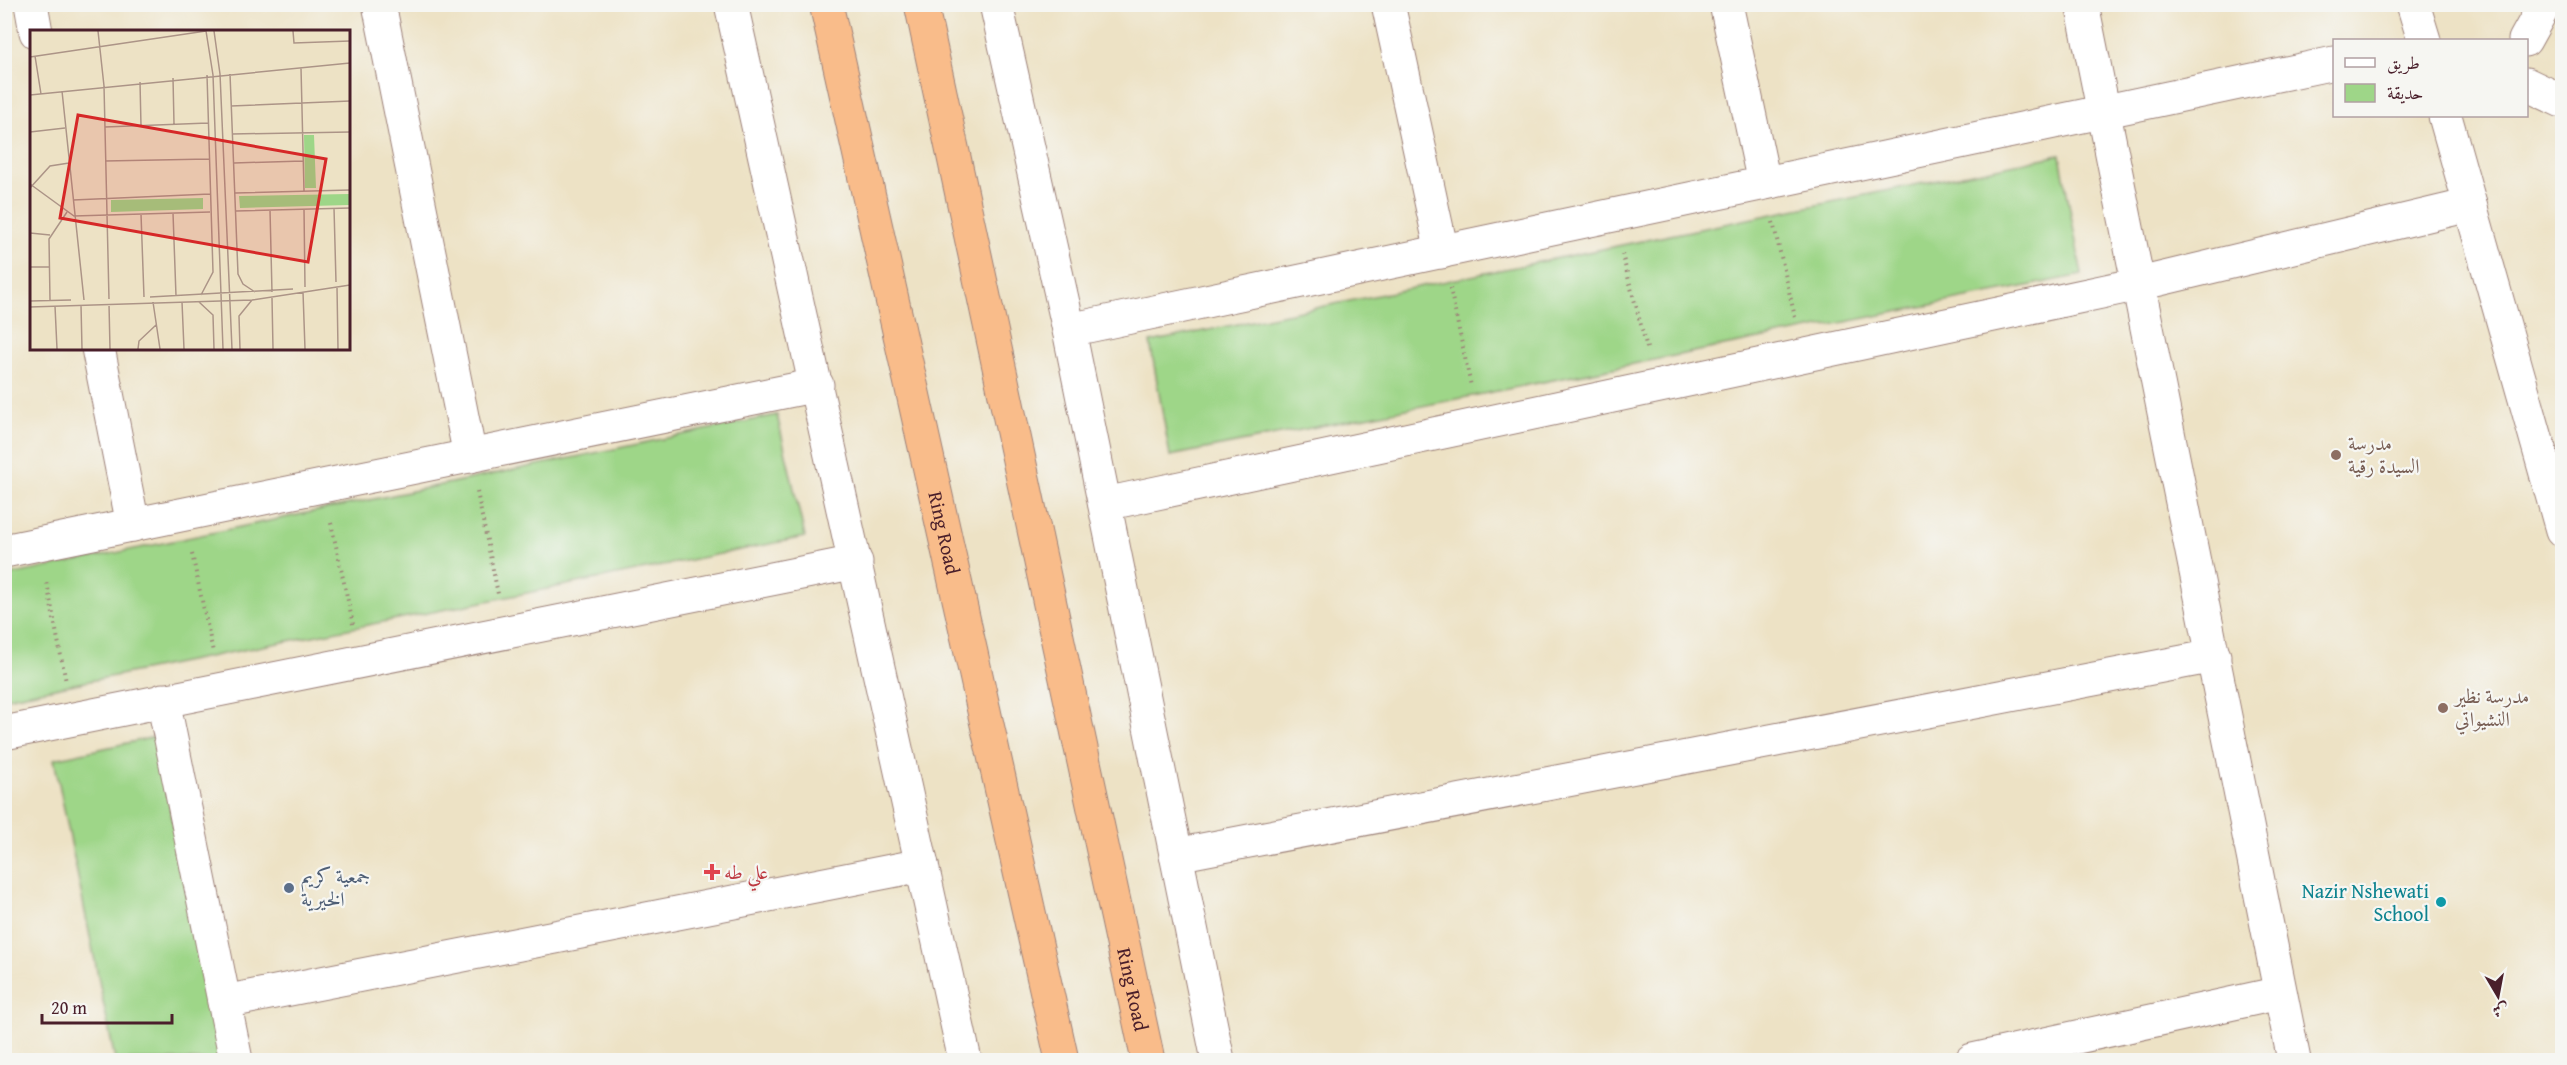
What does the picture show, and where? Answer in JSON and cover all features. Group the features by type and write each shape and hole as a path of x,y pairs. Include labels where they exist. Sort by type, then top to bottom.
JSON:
{"highway":[{"name":"Ring Road","path":"826,4 1062,1060"},
{"name":"Ring Road","path":"921,4 1148,1060"}],"street":[{"path":"31,4 36,30"},
{"path":"379,4 470,456"},
{"path":"731,4 965,1060"},
{"path":"996,4 1069,330 1218,1060"},
{"path":"1388,4 1442,252"},
{"path":"1726,4 1764,183"},
{"path":"2082,4 2294,1060"},
{"path":"2413,4 2424,39"},
{"path":"2527,39 2545,4"},
{"path":"1069,330 2333,63"},
{"path":"2528,85 2562,101"},
{"path":"2445,117 2562,530"},
{"path":"1105,504 2139,284 2470,205"},
{"path":"98,350 133,525"},
{"path":"4,551 817,385"},
{"path":"4,733 856,562"},
{"path":"1176,855 2214,656"},
{"path":"163,700 236,1060"},
{"path":"224,1002 922,865"},
{"path":"1972,1060 2280,993"}],"path":[{"path":"1764,183 1803,356"},
{"path":"1612,215 1657,387"},
{"path":"1442,252 1480,424"},
{"path":"470,456 506,632"},
{"path":"323,487 361,661"},
{"path":"183,515 221,689"},
{"path":"39,544 73,719"}],"green space":[{"path":"2060,155 2082,275 1170,456 1150,342"},
{"path":"777,415 805,537 5,698 5,576"},
{"path":"155,737 223,1060 115,1060 54,759"}],"place":[{"name":"مدرسة السيدة رقية","path":"2336,455"},
{"name":"مدرسة نظير النشيواتي","path":"2443,708"},
{"name":"علي طه","path":"712,872"},
{"name":"جمعية كريم الخيرية","path":"289,888"},
{"name":"Nazir Nshewati School","path":"2441,902"}]}
